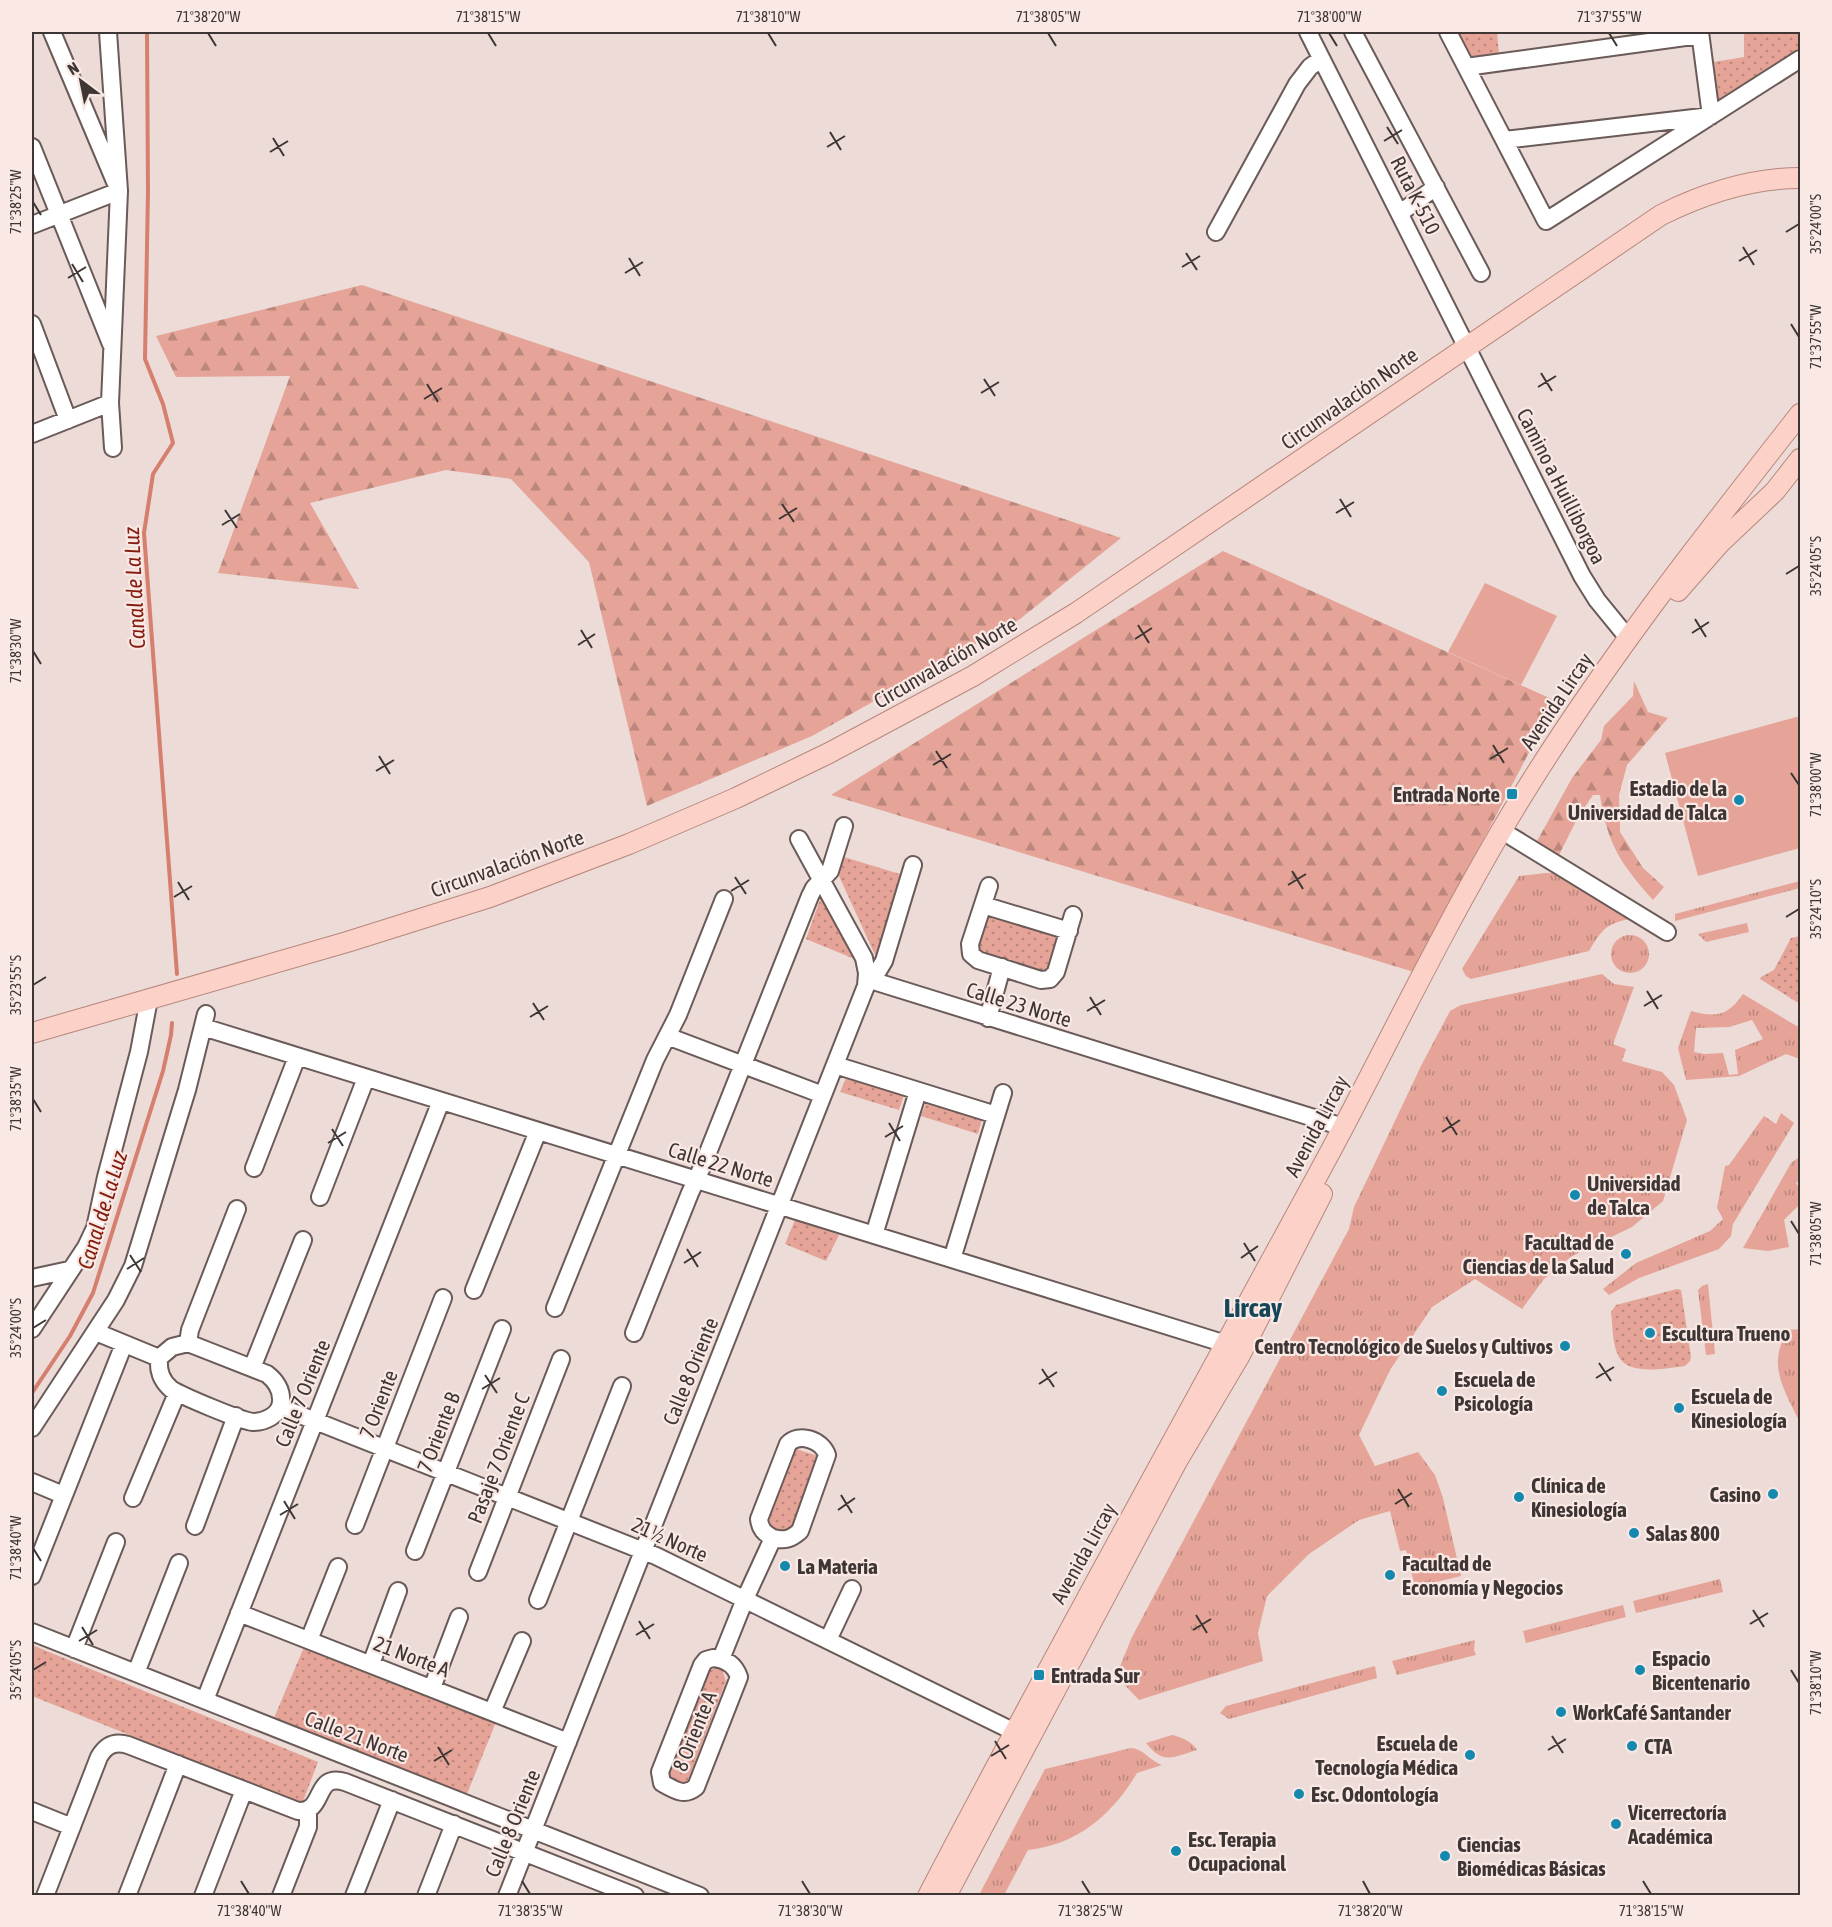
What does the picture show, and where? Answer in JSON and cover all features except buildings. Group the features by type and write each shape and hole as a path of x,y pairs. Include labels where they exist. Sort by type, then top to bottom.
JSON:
{"main road":[{"name":"Circunvalación Norte","path":"32,1033 378,933 528,883 690,818 829,753 963,681 1076,613 1631,234 1669,211 1698,198 1736,186 1771,179 1800,178"},
{"name":"Avenida Lircay","path":"1232,1351 1343,1127 1418,983 1515,808 1628,638 1686,559 1800,414"},
{"name":"Avenida Lircay","path":"928,1896 1022,1735 1355,1129 1512,837 1579,727 1647,630 1691,574 1775,490 1800,459"},
{"name":"Avenida Lircay","path":"946,1896 1022,1735"}],"street":[{"path":"52,32 119,191"},
{"path":"108,32 119,191 110,403 113,448"},
{"name":"Ruta K-510","path":"1308,32 1466,347"},
{"path":"1353,32 1481,273"},
{"path":"1448,32 1546,220 1800,59"},
{"path":"1466,66 1700,33 1711,116"},
{"path":"1216,232 1297,84 1310,67 1322,59"},
{"path":"1504,140 1711,116"},
{"path":"32,147 114,351"},
{"path":"1400,213 1436,187"},
{"path":"32,225 119,191"},
{"path":"32,324 68,420"},
{"name":"Camino a Huilliborgoa","path":"1466,347 1582,576 1601,605 1628,638"},
{"path":"32,434 110,403"},
{"path":"634,1333 810,896 830,872 844,826"},
{"path":"1512,837 1667,932"},
{"path":"799,839 864,958 867,979"},
{"name":"Calle 8 Oriente","path":"507,1896 867,979 878,971 884,961 913,866"},
{"path":"983,905 1071,923 1056,972 1050,979 1041,980 978,960 971,954 970,944 983,905 990,886"},
{"path":"555,1308 655,1060 678,1015 724,899"},
{"path":"988,1018 1002,967"},
{"name":"Calle 23 Norte","path":"867,979 1343,1127"},
{"path":"32,1329 86,1247 95,1228 139,1052 149,999"},
{"name":"Calle 22 Norte","path":"96,1332 133,1266 176,1129 204,1021 297,1057 952,1259 1232,1351"},
{"path":"667,1036 823,1095"},
{"path":"254,1168 297,1057"},
{"path":"835,1065 996,1115"},
{"path":"320,1197 366,1078"},
{"path":"874,1235 918,1090"},
{"path":"952,1259 1003,1093"},
{"name":"Calle 7 Oriente","path":"205,1700 441,1101"},
{"path":"474,1290 538,1131"},
{"path":"188,1343 190,1330 237,1209"},
{"path":"252,1368 303,1240"},
{"path":"32,1278 69,1270"},
{"name":"7 Oriente","path":"355,1525 443,1298"},
{"name":"7 Oriente B","path":"416,1551 502,1329"},
{"path":"32,1428 96,1332 159,1358"},
{"path":"188,1343 267,1374 277,1384 281,1396 280,1407 272,1416 261,1421 249,1422 177,1393 162,1378 159,1372 159,1358 172,1347 188,1343"},
{"path":"32,1576 124,1344"},
{"name":"Pasaje 7 Oriente C","path":"478,1572 561,1359"},
{"path":"538,1600 622,1386"},
{"path":"133,1498 177,1393"},
{"name":"21½ Norte","path":"280,1407 644,1550 1022,1735"},
{"path":"195,1526 236,1416"},
{"path":"800,1437 819,1443 825,1447 827,1455 800,1531 792,1538 783,1541 773,1538 764,1533 759,1519 788,1444 793,1438 800,1437"},
{"path":"32,1482 63,1495"},
{"path":"721,1659 773,1538"},
{"path":"74,1649 116,1542"},
{"path":"136,1673 179,1563"},
{"path":"309,1640 338,1567"},
{"path":"828,1640 852,1589"},
{"path":"371,1664 398,1591"},
{"name":"21 Norte A","path":"239,1613 568,1742"},
{"path":"432,1688 459,1617"},
{"name":"Calle 21 Norte","path":"32,1632 533,1830 676,1891 699,1896"},
{"path":"492,1712 522,1641"},
{"name":"8 Oriente A","path":"721,1659 733,1665 739,1677 696,1787 689,1793 680,1793 662,1783 660,1772 702,1665 706,1660 721,1659"},
{"path":"45,1896 99,1756 111,1745 122,1743 298,1811 308,1811"},
{"path":"127,1896 178,1764"},
{"path":"281,1896 308,1827 308,1811 315,1804 322,1788 330,1782 345,1782 635,1896"},
{"path":"203,1896 244,1790"},
{"path":"354,1896 392,1800"},
{"path":"32,1811 72,1827"},
{"path":"426,1896 454,1824"},
{"path":"588,1896 595,1880"}],"green space":[{"path":"1455,32 1497,32 1499,55 1469,60"},
{"path":"1744,32 1800,32 1800,48 1718,101 1714,62 1744,57"},
{"path":"362,285 1121,538 1020,619 812,736 647,806 589,562 511,479 446,470 310,503 359,589 218,573 290,376 176,377 156,336"},
{"path":"1223,551 1556,701 1414,972 831,795"},
{"path":"1485,583 1557,616 1521,685 1448,652"},
{"path":"1634,681 1648,712 1668,718 1627,765 1619,795 1620,832 1643,868 1664,887 1653,900 1617,852 1607,827 1600,795 1593,795 1578,817 1557,859 1536,843 1572,778 1601,740 1604,726 1633,696"},
{"name":"Estadio de la Universidad de Talca","path":"1800,716 1800,848 1698,876 1665,753"},
{"path":"844,857 903,875 876,957 839,876"},
{"path":"1555,873 1564,877 1630,919 1615,923 1605,929 1589,951 1471,979 1466,976 1462,969 1519,876"},
{"path":"1800,881 1800,888 1675,921 1675,914"},
{"path":"822,894 857,960 806,939"},
{"path":"989,914 1058,935 1047,974 977,951"},
{"path":"1747,923 1749,932 1706,942 1698,934"},
{"path":"1630,935 1637,936 1643,941 1648,947 1648,961 1643,967 1637,972 1630,973 1623,972 1617,967 1612,961 1611,954 1612,947 1617,941 1623,936"},
{"path":"1800,936 1800,1004 1760,979 1774,970 1791,938"},
{"path":"1602,974 1614,984 1634,987 1613,1044 1626,1049 1622,1061 1662,1072 1674,1085 1687,1120 1663,1201 1632,1227 1572,1256 1544,1279 1522,1309 1475,1279 1432,1307 1390,1370 1359,1435 1375,1466 1418,1452 1435,1475 1443,1498 1461,1576 1415,1587 1406,1550 1400,1551 1390,1511 1359,1520 1309,1554 1267,1596 1258,1633 1263,1661 1139,1700 1116,1676 1132,1637 1349,1229 1354,1207 1421,1066 1450,1011 1461,1005"},
{"path":"1743,994 1800,1028 1800,1059 1786,1054 1739,1076 1686,1080 1678,1048 1691,1011 1708,1014 1721,1013 1727,1011","holes":["1752,1020 1763,1039 1735,1050 1738,1074 1729,1075 1723,1053 1694,1052 1696,1028 1729,1027"]},
{"path":"846,1078 904,1095 899,1110 840,1092"},
{"path":"927,1100 982,1118 978,1134 921,1116"},
{"path":"1781,1113 1794,1123 1733,1224 1731,1236 1719,1249 1639,1278 1609,1295 1603,1289 1636,1263 1710,1231 1723,1219 1717,1208 1725,1166 1729,1165 1764,1116 1776,1124"},
{"path":"1800,1159 1800,1179 1796,1183 1800,1189 1800,1204 1784,1220 1789,1247 1768,1251 1743,1248 1791,1163"},
{"path":"795,1220 839,1235 826,1261 785,1244"},
{"path":"1708,1284 1715,1354 1706,1355 1698,1290"},
{"path":"1677,1289 1681,1290 1690,1361 1685,1366 1659,1369 1639,1369 1623,1362 1616,1350 1613,1334 1611,1312 1616,1305"},
{"path":"1800,1329 1800,1423 1780,1377 1778,1354 1789,1330"},
{"path":"793,1448 821,1457 791,1528 771,1533 763,1516"},
{"path":"1720,1579 1723,1592 1636,1613 1633,1601"},
{"path":"1623,1605 1626,1617 1526,1643 1523,1631"},
{"path":"1475,1640 1476,1655 1397,1675 1392,1661"},
{"path":"32,1645 318,1762 302,1804 32,1696"},
{"path":"304,1647 496,1722 467,1794 274,1718"},
{"path":"720,1663 726,1681 686,1785 664,1779 703,1676"},
{"path":"1375,1666 1377,1678 1229,1719 1220,1713 1226,1706"},
{"path":"1172,1735 1186,1740 1197,1750 1175,1757 1163,1757 1146,1743"},
{"path":"1131,1748 1162,1765 1137,1773 1117,1802 1092,1825 1078,1834 1062,1842 1028,1850 1004,1895 979,1895 1045,1769"}],"waterway":[{"name":"Canal de La Luz","path":"147,32 148,191 145,359 163,404 173,443 153,474 144,533 177,974"},
{"name":"Canal de La Luz","path":"32,1393 70,1336 93,1293 163,1071 172,1023"}],"place":[{"name":"Entrada Norte","path":"1512,794"},
{"name":"Estadio de la Universidad de Talca","path":"1739,800"},
{"name":"Universidad de Talca","path":"1575,1195"},
{"name":"Facultad de Ciencias de la Salud","path":"1626,1254"},
{"name":"Escultura Trueno","path":"1650,1333"},
{"name":"Centro Tecnológico de Suelos y Cultivos","path":"1565,1346"},
{"name":"Escuela de Psicología","path":"1442,1391"},
{"name":"Escuela de Kinesiología","path":"1679,1408"},
{"name":"Casino","path":"1773,1494"},
{"name":"Clínica de Kinesiología","path":"1519,1497"},
{"name":"Salas 800","path":"1634,1533"},
{"name":"La Materia","path":"785,1566"},
{"name":"Facultad de Economía y Negocios","path":"1390,1575"},
{"name":"Espacio Bicentenario","path":"1640,1670"},
{"name":"Entrada Sur","path":"1039,1675"},
{"name":"WorkCafé Santander","path":"1561,1712"},
{"name":"CTA","path":"1632,1746"},
{"name":"Escuela de Tecnología Médica","path":"1470,1755"},
{"name":"Esc. Odontología","path":"1299,1794"},
{"name":"Vicerrectoría Académica","path":"1616,1824"},
{"name":"Esc. Terapia Ocupacional","path":"1176,1851"},
{"name":"Ciencias Biomédicas Básicas","path":"1445,1856"}],"district":[{"name":"Lircay","path":"1253,1307"}]}
